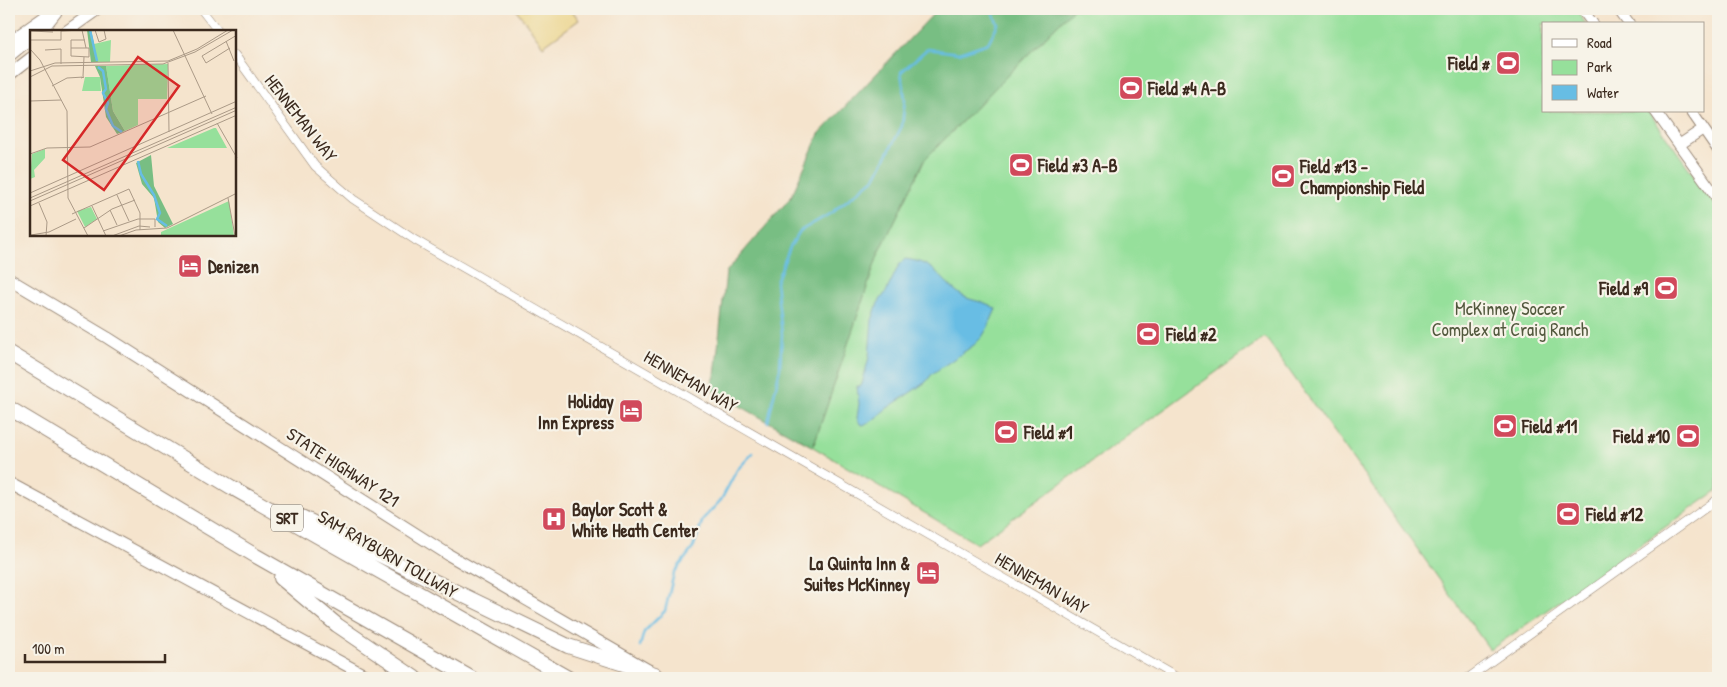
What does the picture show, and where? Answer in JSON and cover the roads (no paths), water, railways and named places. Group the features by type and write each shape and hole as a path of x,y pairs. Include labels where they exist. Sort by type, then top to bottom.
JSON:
{"highway":[{"name":"SAM RAYBURN TOLLWAY","path":"9,353 231,487 568,678"},
{"path":"9,408 256,556 471,678"},
{"path":"231,487 321,525 442,586 568,646 659,676"},
{"path":"256,556 337,625 415,678"}],"main road":[{"path":"42,30 57,9"},
{"path":"9,42 57,9"},
{"path":"68,30 98,9"},
{"path":"9,56 30,39"},
{"path":"9,74 30,59"},
{"name":"STATE HIGHWAY 121","path":"9,279 108,338 448,555 659,676"},
{"path":"9,483 370,678"}],"street":[{"path":"201,9 217,30"},
{"path":"1582,9 1592,22"},
{"path":"1618,9 1628,22"},
{"name":"HENNEMAN WAY","path":"236,56 315,166 352,199 415,240 1178,678"},
{"path":"1656,112 1718,200"},
{"path":"1692,112 1718,150"},
{"path":"1679,145 1703,129"},
{"path":"1468,678 1718,500"}],"water":[{"path":"905,259 925,264 963,296 988,304 996,309 982,337 974,345 932,374 926,382 886,409 872,421 863,425 860,424 857,418 859,404 857,386 862,384 869,357 872,320 878,303 886,292 899,265"}],"waterway":[{"path":"768,422 780,368 782,334 776,282 790,247 800,231 831,213 875,178 902,126 905,99 901,72 927,49 959,53 988,43 998,24 991,9"},
{"path":"640,646 644,632 665,611 674,573 693,548 703,519 721,500 737,470 753,453"}],"place":[{"name":"Field #","path":"1508,63"},
{"name":"Field #4 A-B","path":"1131,88"},
{"name":"Field #3 A-B","path":"1021,165"},
{"name":"Field #13 - Championship Field","path":"1283,176"},
{"name":"Denizen","path":"190,266"},
{"name":"Field #9","path":"1666,288"},
{"name":"Field #2","path":"1148,334"},
{"name":"Holiday Inn Express","path":"631,411"},
{"name":"Field #11","path":"1505,426"},
{"name":"Field #1","path":"1006,432"},
{"name":"Field #10","path":"1688,436"},
{"name":"Field #12","path":"1568,514"},
{"name":"Baylor Scott & White Heath Center","path":"554,519"},
{"name":"La Quinta Inn & Suites McKinney","path":"928,573"}],"park label":[{"name":"McKinney Soccer Complex at Craig Ranch","path":"1510,318"}]}
